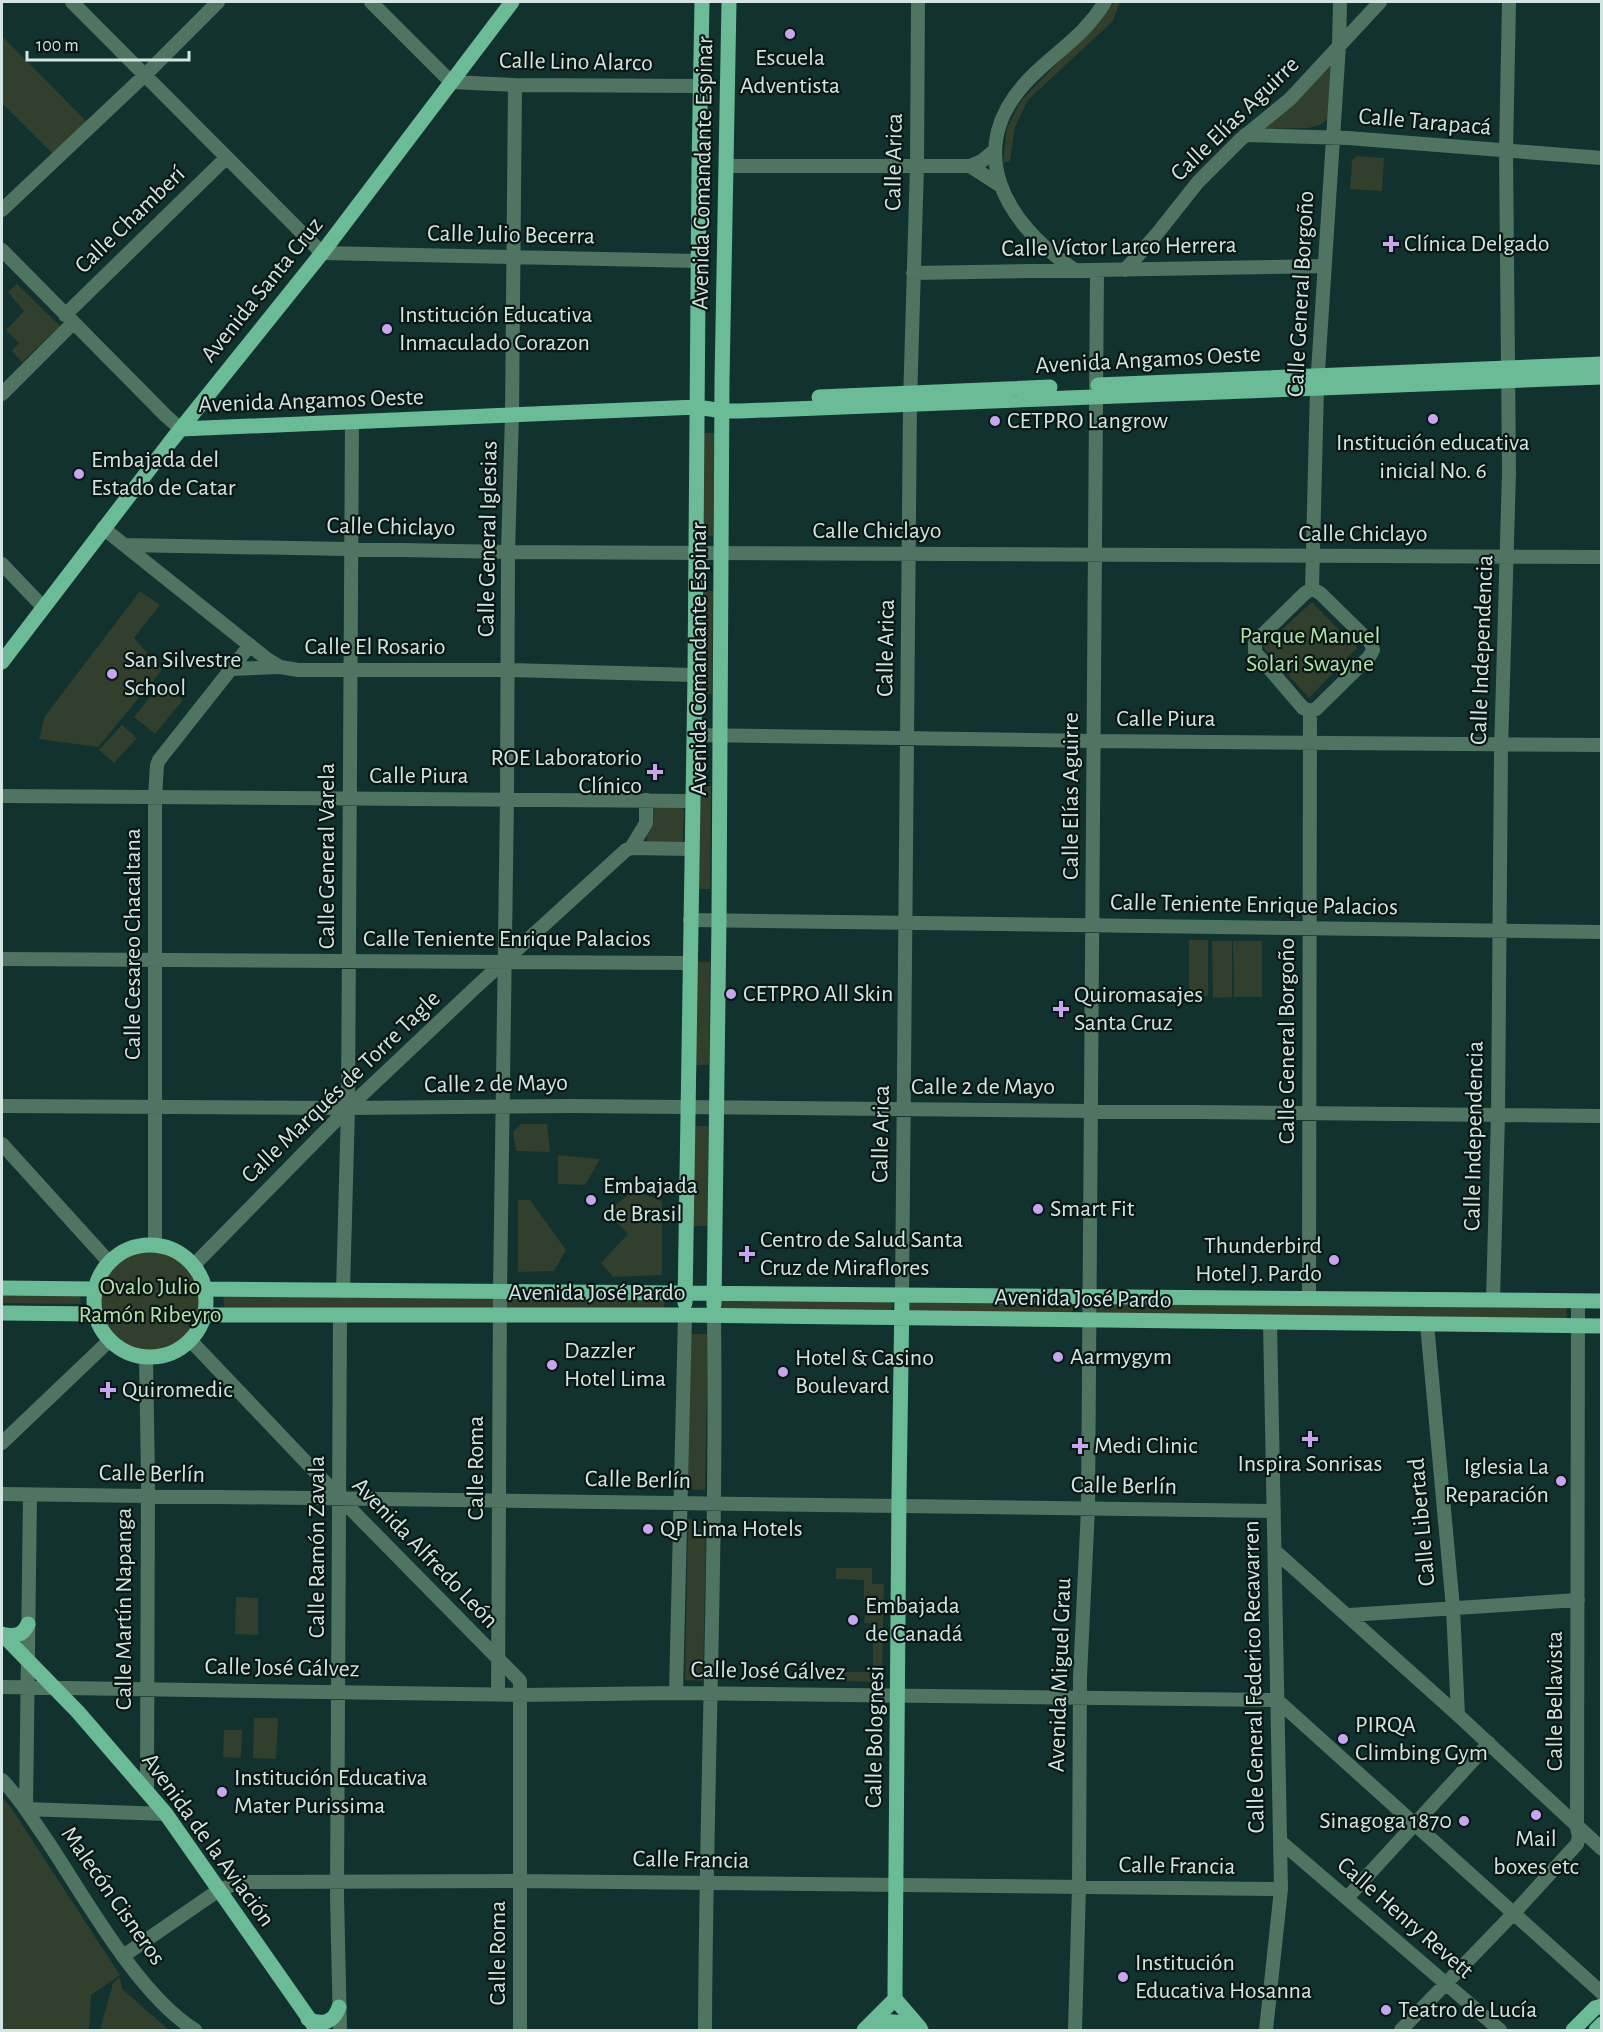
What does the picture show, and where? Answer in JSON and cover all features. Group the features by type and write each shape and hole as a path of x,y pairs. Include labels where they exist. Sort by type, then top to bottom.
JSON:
{"main road":[{"name":"Avenida Santa Cruz","path":"2,663 103,528 322,253 512,2"},
{"name":"Avenida Comandante Espinar","path":"685,1316 702,2"},
{"name":"Avenida Comandante Espinar","path":"714,1317 729,2"},
{"path":"699,213 725,213"},
{"name":"Avenida Angamos Oeste","path":"1508,374 1602,364"},
{"name":"Avenida Angamos Oeste","path":"181,429 1508,374 1602,377"},
{"path":"155,1245 173,1250 193,1266 202,1279 206,1301 199,1328 190,1340 168,1354 146,1357 126,1352 110,1340 100,1328 95,1314 94,1289 100,1275 117,1255 132,1248 155,1245"},
{"path":"2,1288 94,1289"},
{"name":"Avenida José Pardo","path":"205,1289 1602,1301"},
{"name":"Calle Bolognesi","path":"895,1999 902,1296"},
{"path":"2,1313 95,1314"},
{"name":"Avenida José Pardo","path":"204,1315 685,1316 1602,1326"},
{"path":"2,1634 17,1636 28,1624"},
{"name":"Avenida de la Aviación","path":"2,1634 55,1688 147,1790 313,2025"},
{"path":"864,2031 895,1999 922,2031"},
{"path":"1574,2031 1594,2008 1602,2006"},
{"path":"313,2025 327,2022 334,2017 339,2007"},
{"path":"864,2031 877,2024 894,2021 907,2023 922,2031"},
{"path":"1596,2031 1602,2024"}],"street":[{"path":"72,2 322,253"},
{"path":"2,210 145,75 218,2"},
{"path":"371,2 451,82"},
{"name":"Calle Arica","path":"902,1296 909,553 918,2"},
{"path":"1075,270 1055,257 1036,240 1011,207 1001,186 994,151 998,129 1020,90 1031,77 1074,40 1093,20 1105,2"},
{"name":"Calle General Borgoño","path":"1312,589 1317,381 1340,2"},
{"name":"Calle Elías Aguirre","path":"1125,270 1156,236 1198,182 1245,135 1290,99 1380,2"},
{"name":"Calle Independencia","path":"1493,1300 1507,558 1506,151 1509,2"},
{"name":"Calle Lino Alarco","path":"451,82 514,85 700,86"},
{"name":"Calle General Iglesias","path":"500,1292 509,670 508,552 512,415 514,85"},
{"name":"Calle Tarapacá","path":"1245,135 1333,137 1602,158"},
{"path":"726,166 970,166 982,161 994,151"},
{"name":"Calle Chamberí","path":"2,394 69,319 226,158"},
{"path":"970,166 1001,186"},
{"name":"Avenida Angamos Oeste","path":"2,250 181,429"},
{"name":"Calle Julio Becerra","path":"322,253 699,261"},
{"name":"Calle Víctor Larco Herrera","path":"913,273 1325,266"},
{"name":"Calle Elías Aguirre","path":"1090,1321 1097,270"},
{"name":"Calle General Varela","path":"344,1291 348,1108 352,422"},
{"name":"Calle El Rosario","path":"103,528 273,664 280,667 298,670 509,670 695,675"},
{"name":"Calle Chiclayo","path":"126,545 508,552 1602,557"},
{"path":"142,558 146,549 152,546"},
{"path":"2,564 43,607"},
{"path":"1312,589 1320,593 1371,643 1373,650 1369,657 1316,709 1310,711 1299,704 1254,648 1255,642 1305,592 1312,589"},
{"name":"Calle Cesareo Chacaltana","path":"155,1245 155,797 158,762 250,645"},
{"path":"231,669 280,667"},
{"name":"Calle General Borgoño","path":"1309,1299 1310,711"},
{"name":"Calle Piura","path":"694,735 1602,745"},
{"name":"Calle Piura","path":"2,796 692,801"},
{"name":"Calle Marqués de Torre Tagle","path":"193,1266 348,1108 522,944 626,850 631,848 646,823 646,800"},
{"path":"631,848 691,849"},
{"name":"Calle Teniente Enrique Palacios","path":"690,920 1602,932"},
{"path":"522,944 519,953 525,962"},
{"name":"Calle Teniente Enrique Palacios","path":"2,959 689,963"},
{"path":"476,987 488,986 504,993"},
{"name":"Calle 2 de Mayo","path":"2,1106 348,1108 572,1106 1602,1116"},
{"path":"328,1107 334,1113 334,1122"},
{"path":"2,1144 109,1262"},
{"name":"Calle Roma","path":"498,1694 498,1659 493,1646 499,1501 500,1292"},
{"name":"Calle Bellavista","path":"1401,2031 1513,1914 1577,1844 1579,1837 1577,1828 1578,1301"},
{"name":"Calle Ramón Zavala","path":"340,1315 337,1882 340,2031"},
{"path":"676,1693 685,1316"},
{"path":"705,2031 714,1317"},
{"name":"Avenida Miguel Grau","path":"1075,2031 1079,1887 1080,1697 1088,1508 1090,1321"},
{"name":"Calle General Federico Recavarren","path":"1266,2031 1281,1889 1270,1323"},
{"name":"Calle Libertad","path":"1427,1324 1453,1608 1458,1715"},
{"path":"2,1443 110,1340"},
{"name":"Avenida Alfredo León","path":"190,1340 340,1498 493,1646"},
{"name":"Calle Martín Napanga","path":"146,1357 147,1790"},
{"name":"Calle Berlín","path":"2,1494 1274,1511"},
{"path":"30,1495 26,1809 166,1814"},
{"path":"1275,1551 1349,1615 1602,1849"},
{"path":"1349,1615 1578,1600"},
{"name":"Avenida Alfredo León","path":"498,1659 520,1681 520,1695"},
{"name":"Calle José Gálvez","path":"2,1687 520,1695 711,1693 1277,1700"},
{"name":"Calle Roma","path":"520,1695 520,2031"},
{"path":"1277,1700 1602,1993"},
{"path":"1347,1898 1489,1743"},
{"name":"Malecón Cisneros","path":"2,1780 26,1809 123,1956 170,2011 195,2031"},
{"name":"Calle Henry Revett","path":"1280,1841 1500,2031"},
{"name":"Calle Francia","path":"123,1956 219,1890 241,1882 520,1881 1281,1889"}],"green space":[{"path":"1114,2 1120,2 1113,21 1028,100 1015,127 1010,161 1003,163 1007,128 1021,101"},
{"path":"2,36 86,121 53,154 2,103"},
{"path":"1337,58 1335,111 1322,124 1309,128 1259,129"},
{"path":"1357,156 1384,158 1382,191 1350,189 1352,160"},
{"path":"17,284 60,326 22,362 12,351 19,343 6,330 24,311 8,292"},
{"path":"699,433 714,433 713,536 699,536"},
{"path":"140,591 160,605 134,638 162,670 98,747 39,739 45,716"},
{"path":"699,591 713,591 712,694 698,694"},
{"name":"Parque Manuel Solari Swayne","path":"1312,602 1357,648 1309,698 1263,647"},
{"path":"161,683 183,700 155,734 134,717"},
{"path":"122,725 137,738 114,763 99,750"},
{"path":"697,786 711,786 710,889 696,889"},
{"path":"647,804 678,804 684,810 683,841 680,846 647,846"},
{"path":"1189,940 1208,940 1208,996 1189,996"},
{"path":"1212,941 1232,941 1232,997 1213,998"},
{"path":"1233,941 1262,941 1262,997 1234,997"},
{"path":"696,962 710,962 709,1065 695,1065"},
{"path":"521,1124 547,1124 550,1152 516,1151 513,1132"},
{"path":"694,1126 708,1126 708,1226 694,1226"},
{"path":"558,1155 600,1159 585,1185 558,1184"},
{"path":"634,1190 662,1201 662,1275 613,1277 601,1263 628,1234 607,1212"},
{"path":"518,1200 530,1200 566,1250 554,1271 518,1272"},
{"name":"Ovalo Julio Ramón Ribeyro","path":"150,1249 170,1253 186,1264 197,1280 201,1300 197,1320 186,1336 170,1347 150,1351 130,1347 114,1336 103,1320 99,1300 103,1280 114,1264 130,1253"},
{"path":"2,1288 79,1288 81,1304 2,1303"},
{"path":"223,1295 665,1297 664,1309 224,1307"},
{"path":"721,1299 892,1302 893,1306 889,1312 722,1308"},
{"path":"909,1300 1074,1302 1075,1307 1070,1314 912,1312 909,1309"},
{"path":"1096,1302 1566,1308 1567,1316 1564,1320 1099,1315 1095,1307"},
{"path":"690,1334 708,1334 705,1490 686,1489"},
{"path":"688,1519 697,1519 698,1528 706,1533 703,1681 685,1680"},
{"path":"836,1568 872,1568 872,1584 884,1584 882,1675 875,1682 843,1681 844,1672 873,1672 873,1624 864,1623 865,1614 872,1614 873,1601 864,1600 864,1580 836,1579"},
{"path":"236,1597 258,1598 258,1635 235,1634"},
{"path":"254,1718 278,1718 276,1759 253,1758"},
{"path":"224,1730 242,1730 241,1758 223,1757"},
{"path":"2,1797 120,1975 91,1995 89,2030 2,2030"},
{"path":"120,1977 122,1989 169,2030 100,2030 113,1983"}],"place":[{"name":"Escuela Adventista","path":"790,34"},
{"name":"Clínica Delgado","path":"1391,244"},
{"name":"Institución Educativa Inmaculado Corazon","path":"387,329"},
{"name":"Institución educativa inicial No. 6","path":"1433,419"},
{"name":"CETPRO Langrow","path":"995,421"},
{"name":"Embajada del Estado de Catar","path":"79,474"},
{"name":"San Silvestre School","path":"112,674"},
{"name":"ROE Laboratorio Clínico","path":"655,772"},
{"name":"CETPRO All Skin","path":"731,994"},
{"name":"Quiromasajes Santa Cruz","path":"1061,1009"},
{"name":"Embajada de Brasil","path":"591,1200"},
{"name":"Smart Fit","path":"1038,1209"},
{"name":"Centro de Salud Santa Cruz de Miraflores","path":"747,1254"},
{"name":"Thunderbird Hotel J. Pardo","path":"1334,1260"},
{"name":"Aarmygym","path":"1058,1357"},
{"name":"Dazzler Hotel Lima","path":"552,1365"},
{"name":"Hotel & Casino Boulevard","path":"783,1372"},
{"name":"Quiromedic","path":"108,1390"},
{"name":"Inspira Sonrisas","path":"1310,1439"},
{"name":"Medi Clinic","path":"1080,1446"},
{"name":"Iglesia La Reparación","path":"1561,1481"},
{"name":"QP Lima Hotels","path":"648,1529"},
{"name":"Embajada de Canadá","path":"853,1620"},
{"name":"PIRQA Climbing Gym","path":"1343,1739"},
{"name":"Institución Educativa Mater Purissima","path":"222,1792"},
{"name":"Mail boxes etc","path":"1536,1815"},
{"name":"Sinagoga 1870","path":"1464,1821"},
{"name":"Institución Educativa Hosanna","path":"1123,1977"},
{"name":"Teatro de Lucía","path":"1386,2010"}]}
